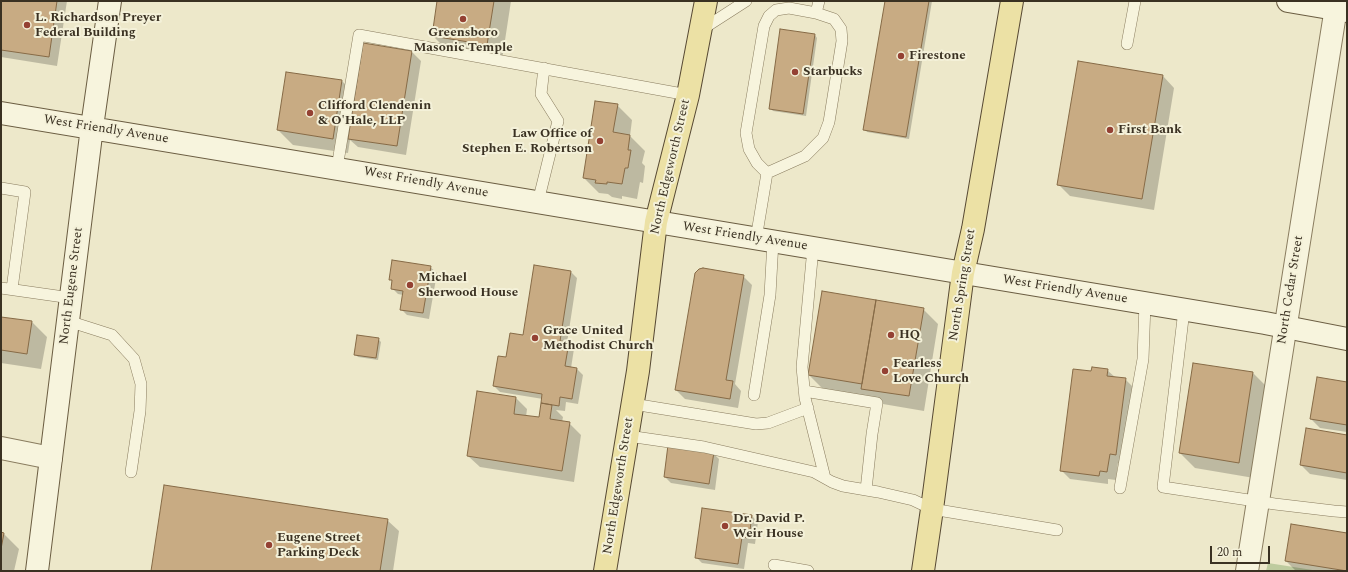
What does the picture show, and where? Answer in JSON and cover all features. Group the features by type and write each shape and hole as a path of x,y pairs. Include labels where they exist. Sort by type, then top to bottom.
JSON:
{"main road":[{"name":"North Eugene Street","path":"37,571 92,128 110,1"},
{"name":"North Edgeworth Street","path":"605,571 639,364 656,222 688,94 706,1"},
{"name":"North Spring Street","path":"922,571 932,509 963,273 973,229 1012,1"},
{"path":"1288,1 1340,7"},
{"name":"North Cedar Street","path":"1247,571 1285,327 1340,7"},
{"name":"West Friendly Avenue","path":"1,112 1285,327 1347,339"},
{"path":"1,448 51,458"}],"lane":[{"path":"700,30 746,1"},
{"path":"767,173 804,156 823,138 829,122 842,41 841,29 834,19 816,13 789,8 774,1"},
{"path":"816,13 819,1"},
{"path":"1127,44 1135,1"},
{"path":"754,395 770,295 764,240 767,173 757,163 750,149 746,133 764,26 769,16 776,10 789,8"},
{"path":"337,168 359,35 688,94"},
{"path":"538,202 558,121 541,94 544,68"},
{"path":"1,188 25,192 6,289 71,298"},
{"path":"813,248 802,367 804,391 825,478"},
{"path":"1120,488 1143,359 1146,304"},
{"path":"1184,310 1163,487 1347,512"},
{"path":"68,321 112,335 134,359 141,384 140,411 131,472"},
{"path":"804,391 877,403 866,490"},
{"path":"633,404 756,424 768,423 808,408"},
{"path":"628,436 704,447 814,472 843,486 913,500 932,509 1057,530"},
{"path":"774,565 808,571"}],"green space":[{"path":"1268,563 1319,571 1266,571"}],"building":[{"name":"L. Richardson Preyer Federal Building","path":"1,1 57,1 49,57 1,50"},
{"name":"Greensboro Masonic Temple","path":"437,1 494,1 487,45 432,36"},
{"path":"885,1 929,1 906,137 863,130"},
{"path":"780,29 815,34 803,114 769,109"},
{"path":"363,43 412,51 397,146 348,139"},
{"name":"First Bank","path":"1078,61 1163,75 1142,199 1057,185"},
{"path":"286,72 342,80 333,139 277,130"},
{"path":"595,101 618,104 613,132 630,135 628,150 631,150 628,168 625,168 622,184 607,182 607,184 595,183 596,180 583,178"},
{"name":"Michael Sherwood House","path":"392,260 431,266 423,313 400,310 403,291 391,289 392,280 389,280"},
{"name":"Grace United Methodist Church","path":"534,265 571,271 560,341 569,342 565,366 577,368 572,399 560,397 559,406 541,403 542,394 493,386 498,356 506,357 510,333 523,335"},
{"path":"703,268 744,275 726,380 733,381 730,399 675,390 695,273 699,269"},
{"path":"822,291 876,300 862,384 808,375"},
{"path":"876,300 924,308 909,396 861,389"},
{"path":"1,317 32,321 27,354 1,350"},
{"path":"357,335 379,338 376,358 354,355"},
{"path":"1193,363 1253,372 1239,463 1179,453"},
{"path":"1092,367 1108,369 1107,376 1126,378 1116,455 1110,454 1107,472 1100,471 1099,476 1060,471 1073,369 1091,371"},
{"path":"1317,377 1347,382 1347,425 1310,419"},
{"path":"477,391 516,397 514,414 539,417 541,403 552,405 550,419 570,422 562,471 467,456"},
{"path":"1306,428 1347,435 1347,473 1300,465"},
{"path":"668,445 714,452 709,484 664,477"},
{"name":"Eugene Street Parking Deck","path":"164,485 388,519 380,571 151,571"},
{"name":"Dr. David P. Weir House","path":"702,508 752,515 749,538 742,537 738,564 695,558"},
{"path":"1291,524 1347,533 1347,571 1285,561"},
{"path":"1,532 4,533 1,549"}],"place":[{"name":"Greensboro Masonic Temple","path":"463,19"},
{"name":"L. Richardson Preyer Federal Building","path":"27,25"},
{"name":"Firestone","path":"901,56"},
{"name":"Starbucks","path":"795,72"},
{"name":"Clifford Clendenin & O'Hale, LLP","path":"310,113"},
{"name":"First Bank","path":"1110,130"},
{"name":"Law Office of Stephen E. Robertson","path":"600,141"},
{"name":"Michael Sherwood House","path":"410,285"},
{"name":"HQ","path":"891,335"},
{"name":"Grace United Methodist Church","path":"535,338"},
{"name":"Fearless Love Church","path":"885,371"},
{"name":"Dr. David P. Weir House","path":"725,526"},
{"name":"Eugene Street Parking Deck","path":"269,545"}]}
